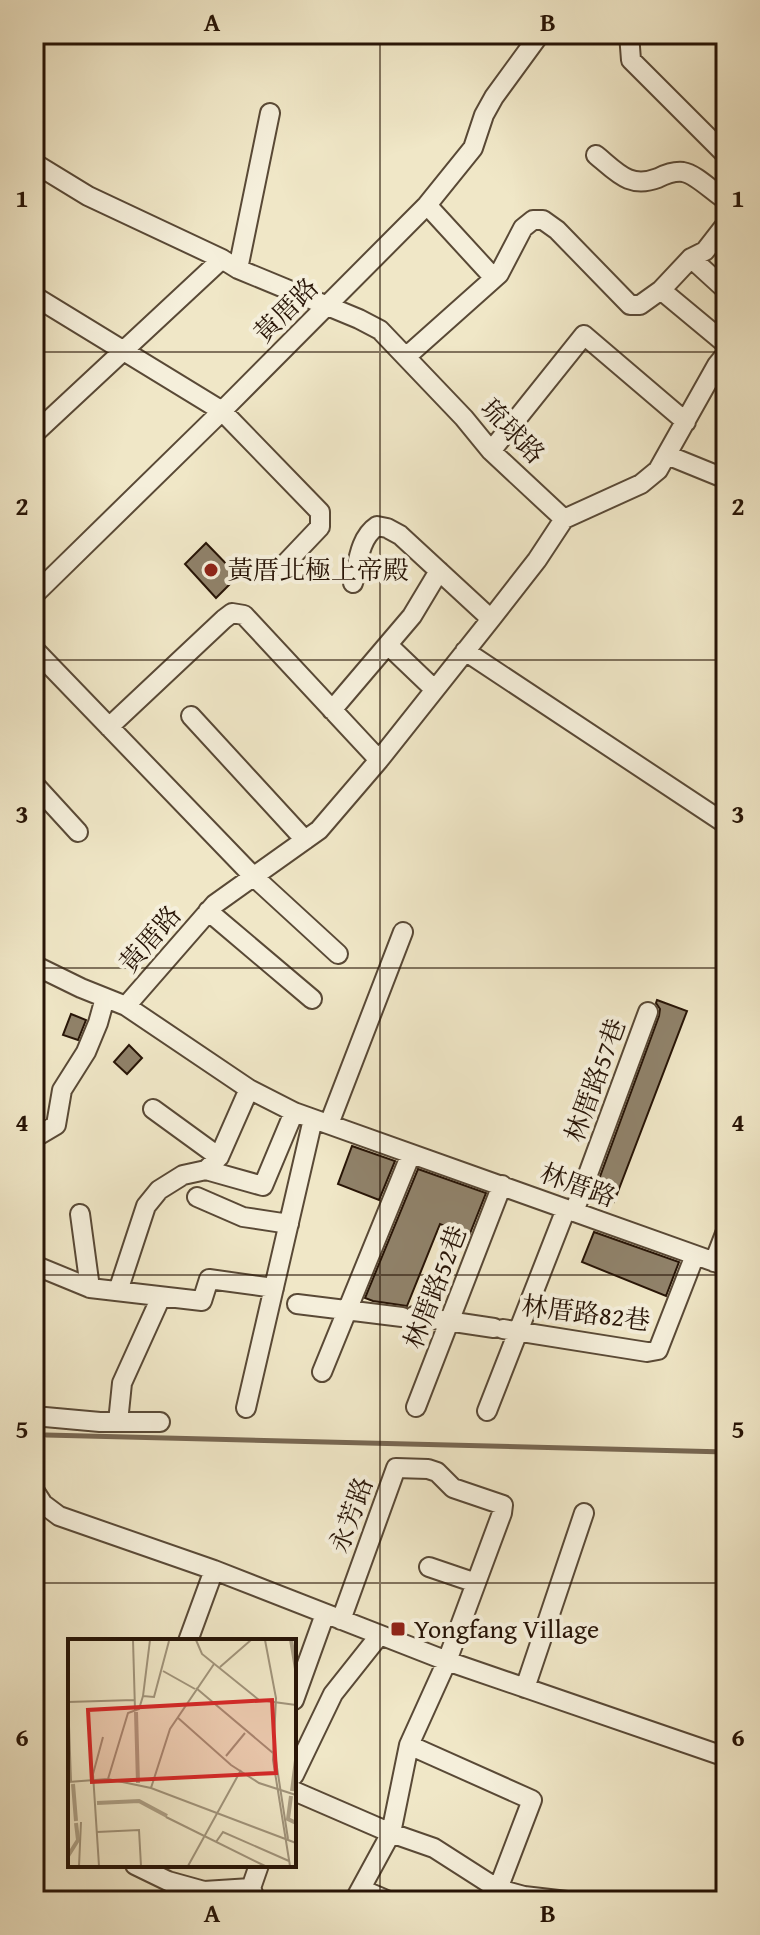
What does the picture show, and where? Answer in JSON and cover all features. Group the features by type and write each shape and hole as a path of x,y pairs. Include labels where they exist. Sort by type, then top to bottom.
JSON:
{"street":[{"name":"黃厝路","path":"34,595 427,205 473,148 494,97 540,34"},
{"path":"629,34 631,60 726,155"},
{"path":"34,434 125,350 230,264 270,113"},
{"path":"596,155 624,177 636,182 647,182 670,173 687,173 726,200"},
{"name":"琉球路","path":"34,163 88,196 230,264 380,330 464,418 491,451 564,519"},
{"path":"427,205 494,278"},
{"path":"407,356 499,274 523,228 533,220 543,220 557,230 630,305 640,305 661,290 691,258 705,251 726,224"},
{"path":"691,258 726,290"},
{"path":"661,290 726,344"},
{"path":"34,296 222,411 320,512 320,527 282,567"},
{"path":"491,451 584,335 686,422"},
{"path":"564,519 641,484 658,470 723,363"},
{"path":"667,455 726,479"},
{"name":"黃厝路","path":"126,1006 215,904 319,830 491,619 564,519"},
{"path":"353,583 364,540 377,526 387,528 400,535 491,619"},
{"path":"332,710 412,616 439,571"},
{"path":"109,727 232,613 244,615 379,760"},
{"path":"388,645 434,689"},
{"path":"34,649 253,876 338,954"},
{"path":"465,651 726,824"},
{"path":"191,716 305,840"},
{"path":"34,784 78,832"},
{"path":"208,911 312,999"},
{"path":"246,1408 289,1224 321,1121 403,932"},
{"name":"林厝路","path":"34,965 126,1006 249,1089 294,1112 720,1264"},
{"path":"34,1138 56,1125 62,1090 86,1052 105,998"},
{"name":"林厝路57巷","path":"487,1411 505,1329 570,1210 648,1012"},
{"path":"118,1291 146,1206 159,1190 183,1175 212,1164 249,1089"},
{"path":"153,1109 212,1164 263,1186 294,1112"},
{"path":"322,1372 411,1154"},
{"name":"林厝路52巷","path":"416,1407 502,1185"},
{"path":"197,1197 243,1217 289,1224"},
{"path":"80,1214 90,1288"},
{"path":"720,1264 726,1231"},
{"name":"林厝路82巷","path":"505,1329 647,1352 658,1350 695,1255"},
{"path":"34,1265 90,1288 202,1301 209,1279 274,1288"},
{"path":"118,1422 122,1383 161,1297"},
{"path":"297,1304 505,1329"},
{"path":"34,1416 160,1422"},
{"name":"永芳路","path":"333,1617 396,1468 437,1472 453,1488 503,1505 447,1661 409,1745 391,1833 358,1895"},
{"path":"34,1490 43,1504 59,1516 214,1570 447,1661 726,1757"},
{"path":"525,1688 584,1513"},
{"path":"429,1567 476,1583"},
{"path":"189,1639 214,1570"},
{"path":"296,1696 333,1617"},
{"path":"296,1771 333,1694 379,1636"},
{"path":"409,1745 532,1800 498,1889"},
{"path":"296,1792 434,1848 498,1889 524,1896 567,1901"},
{"path":"726,1836 726,1869"},
{"path":"139,1867 168,1881 204,1891 253,1894 259,1867"},
{"path":"358,1895 389,1901"}],"building":[{"name":"黃厝北極上帝殿","path":"206,543 238,576 216,598 185,564"},
{"path":"657,1000 687,1011 614,1202 594,1193 659,1016"},
{"path":"71,1014 86,1020 78,1040 63,1035"},
{"path":"129,1045 142,1058 127,1074 114,1062"},
{"path":"352,1146 395,1161 379,1200 338,1184"},
{"path":"418,1169 486,1193 469,1236 440,1224 407,1306 365,1298"},
{"path":"594,1232 679,1262 666,1296 582,1262"}],"waterway":[{"path":"46,1435 726,1452"}],"place":[{"name":"黃厝北極上帝殿","path":"211,570"},
{"name":"Yongfang Village","path":"398,1629"}]}
